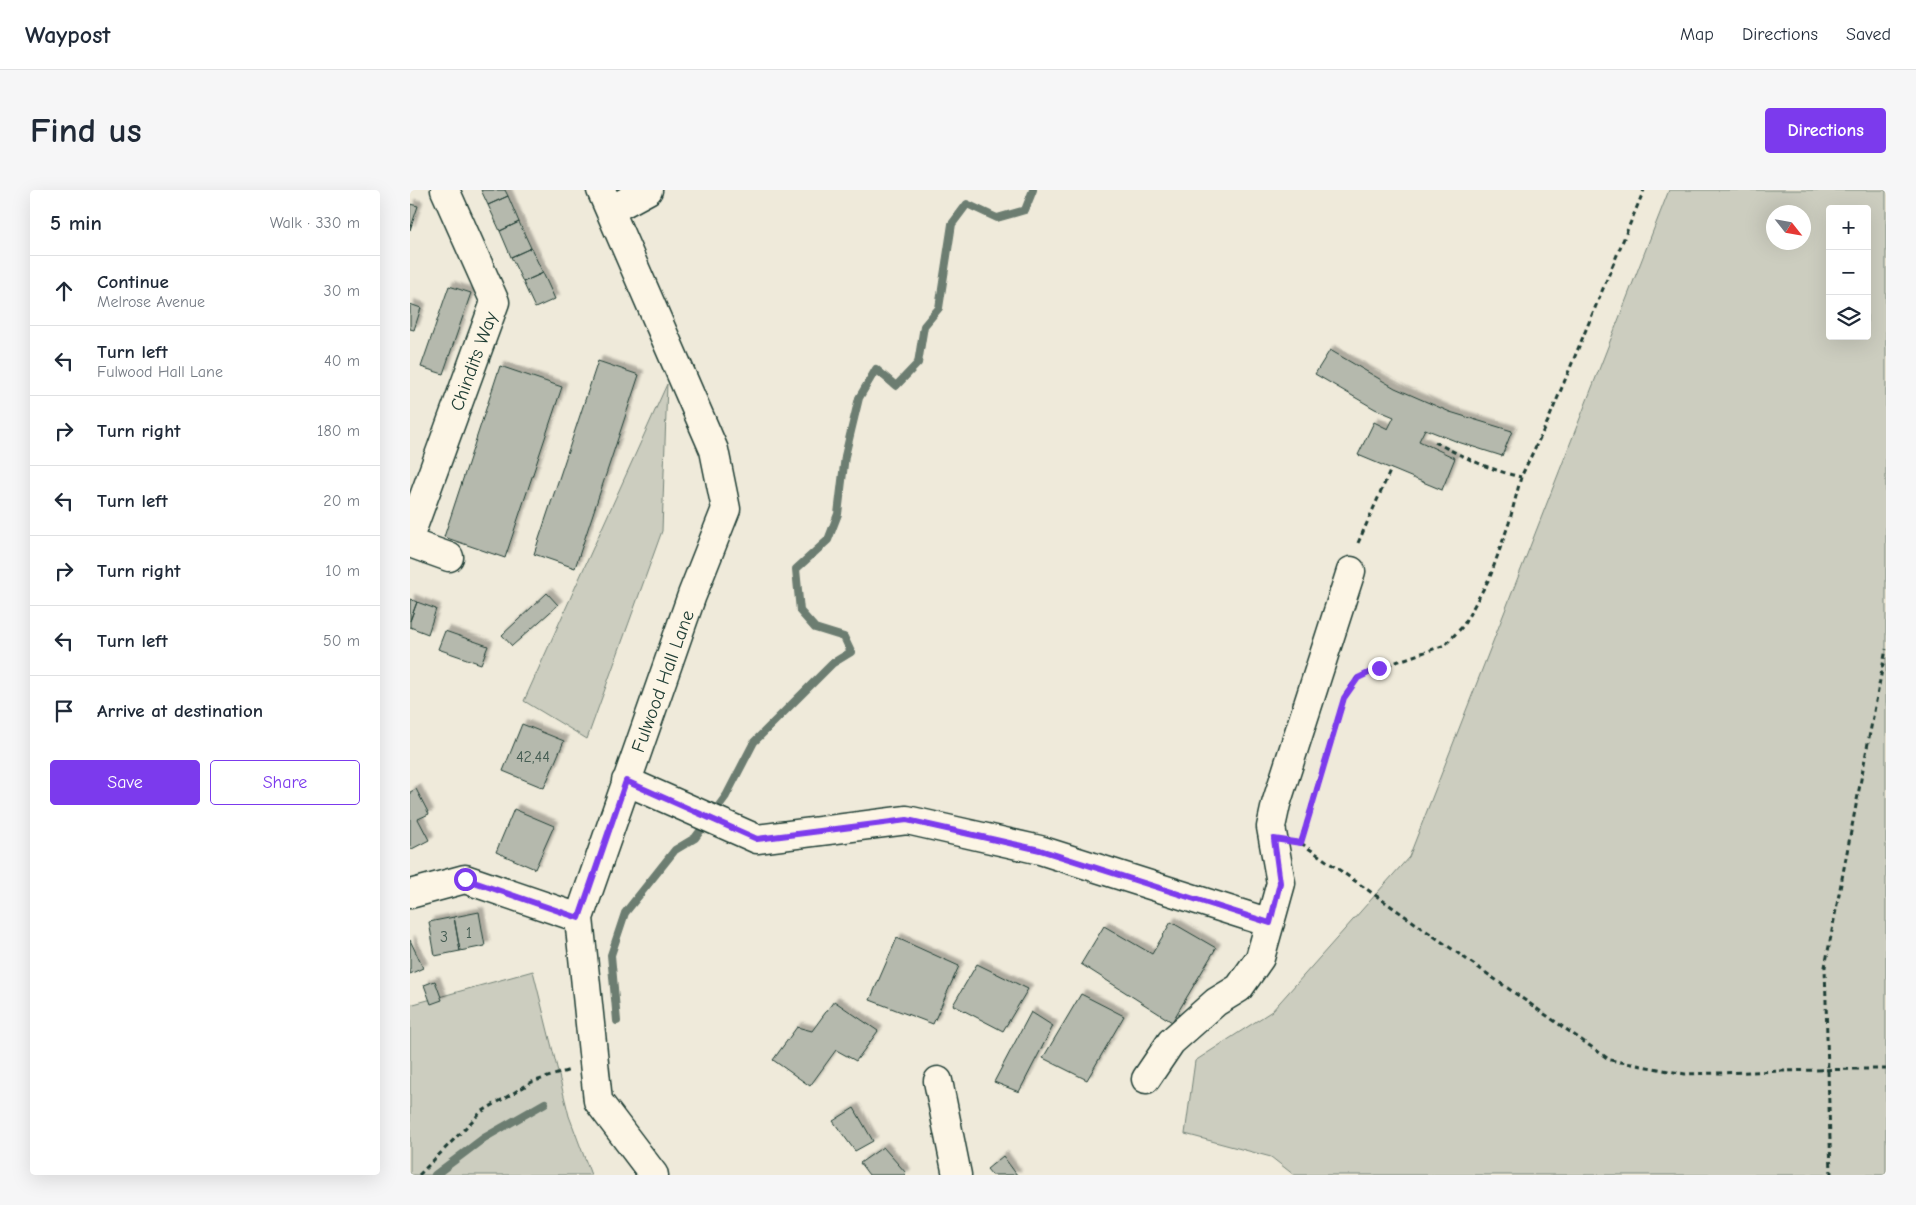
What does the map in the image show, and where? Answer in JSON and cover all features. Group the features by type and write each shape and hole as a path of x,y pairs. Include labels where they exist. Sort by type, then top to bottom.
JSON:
{"street":[{"name":"Chindits Way","path":"410,535 495,302 446,190"},
{"path":"606,200 648,190"},
{"name":"Fulwood Hall Lane","path":"606,200 714,450 726,509 692,595 579,918 598,1100 654,1175"},
{"path":"410,543 449,556"},
{"path":"1146,1080 1171,1042 1203,1013 1239,988 1260,958 1280,883 1271,827 1276,804 1351,571"},
{"path":"626,781 757,839 907,820 1040,850 1270,923"},
{"path":"410,894 465,879 579,918"},
{"path":"938,1081 957,1175"}],"path":[{"path":"1301,843 1344,698 1358,678 1379,668 1445,645 1464,626 1490,577 1509,524 1521,477 1548,421 1644,190"},
{"path":"1436,442 1468,460 1506,474 1521,477"},
{"path":"1358,543 1391,469"},
{"path":"1831,1175 1825,967 1886,649"},
{"path":"1274,839 1301,843 1610,1060 1685,1074 1886,1069"},
{"path":"419,1175 481,1112 532,1082 594,1062"}],"shaded area":[{"path":"1669,190 1886,190 1886,1175 1294,1175 1271,1157 1185,1134 1195,1061 1272,1011 1409,857"},
{"path":"667,384 662,531 587,739 524,701"},
{"path":"533,971 569,1116 591,1175 410,1175 410,1005"}],"building":[{"path":"481,190 505,190 508,196 488,205"},
{"path":"508,196 519,222 500,231 488,205"},
{"path":"410,204 418,206 410,230"},
{"path":"519,222 531,248 511,257 500,231"},
{"path":"531,248 543,273 523,282 511,257"},
{"path":"543,273 555,299 535,308 523,282"},
{"path":"449,286 471,293 443,374 421,367"},
{"path":"410,304 421,308 414,330 410,329"},
{"path":"1330,350 1395,388 1450,412 1512,431 1502,456 1425,429 1419,441 1455,458 1442,490 1358,455 1374,422 1388,429 1394,417 1375,409 1315,374"},
{"path":"598,361 639,375 575,568 534,554"},
{"path":"500,366 562,387 505,558 444,537"},
{"path":"547,593 558,605 512,646 502,635"},
{"path":"410,599 417,602 410,621"},
{"path":"417,602 436,609 428,634 410,627 410,621"},
{"path":"445,631 488,646 481,664 438,649"},
{"path":"522,724 564,741 544,788 503,771"},
{"path":"416,789 429,814 418,819 429,840 410,850 410,792"},
{"path":"514,809 554,826 535,869 496,852"},
{"path":"479,912 485,946 460,951 454,917"},
{"path":"454,917 460,951 435,956 429,922"},
{"path":"1171,922 1216,948 1172,1022 1081,964 1104,926 1152,954"},
{"path":"897,938 959,966 933,1024 870,1000"},
{"path":"410,940 423,968 410,974"},
{"path":"977,964 1028,989 1003,1031 953,1005"},
{"path":"435,981 442,1000 431,1004 424,985"},
{"path":"1081,994 1124,1016 1087,1080 1043,1058"},
{"path":"834,1001 878,1031 856,1061 836,1050 810,1086 773,1060 797,1027 812,1031"},
{"path":"1031,1012 1053,1026 1019,1092 994,1082"},
{"path":"854,1108 873,1141 855,1151 833,1121"},
{"path":"883,1147 906,1173 904,1175 869,1175 860,1163"},
{"path":"1003,1156 1017,1175 992,1175 987,1169"}],"waterway":[{"path":"617,1021 611,955 625,913 675,850 695,838 726,796 754,742 833,663 851,652 844,637 815,628 800,611 796,569 828,540 838,514 845,456 859,398 876,369 896,386 918,363 924,326 939,308 952,224 967,204 997,218 1025,210 1033,190"},
{"path":"435,1175 484,1138 545,1103"}],"route":[{"path":"465,879 579,918 626,781 757,839 907,820 1040,850 1270,923 1280,883 1274,839 1301,843 1344,698 1358,678 1379,668"}]}
